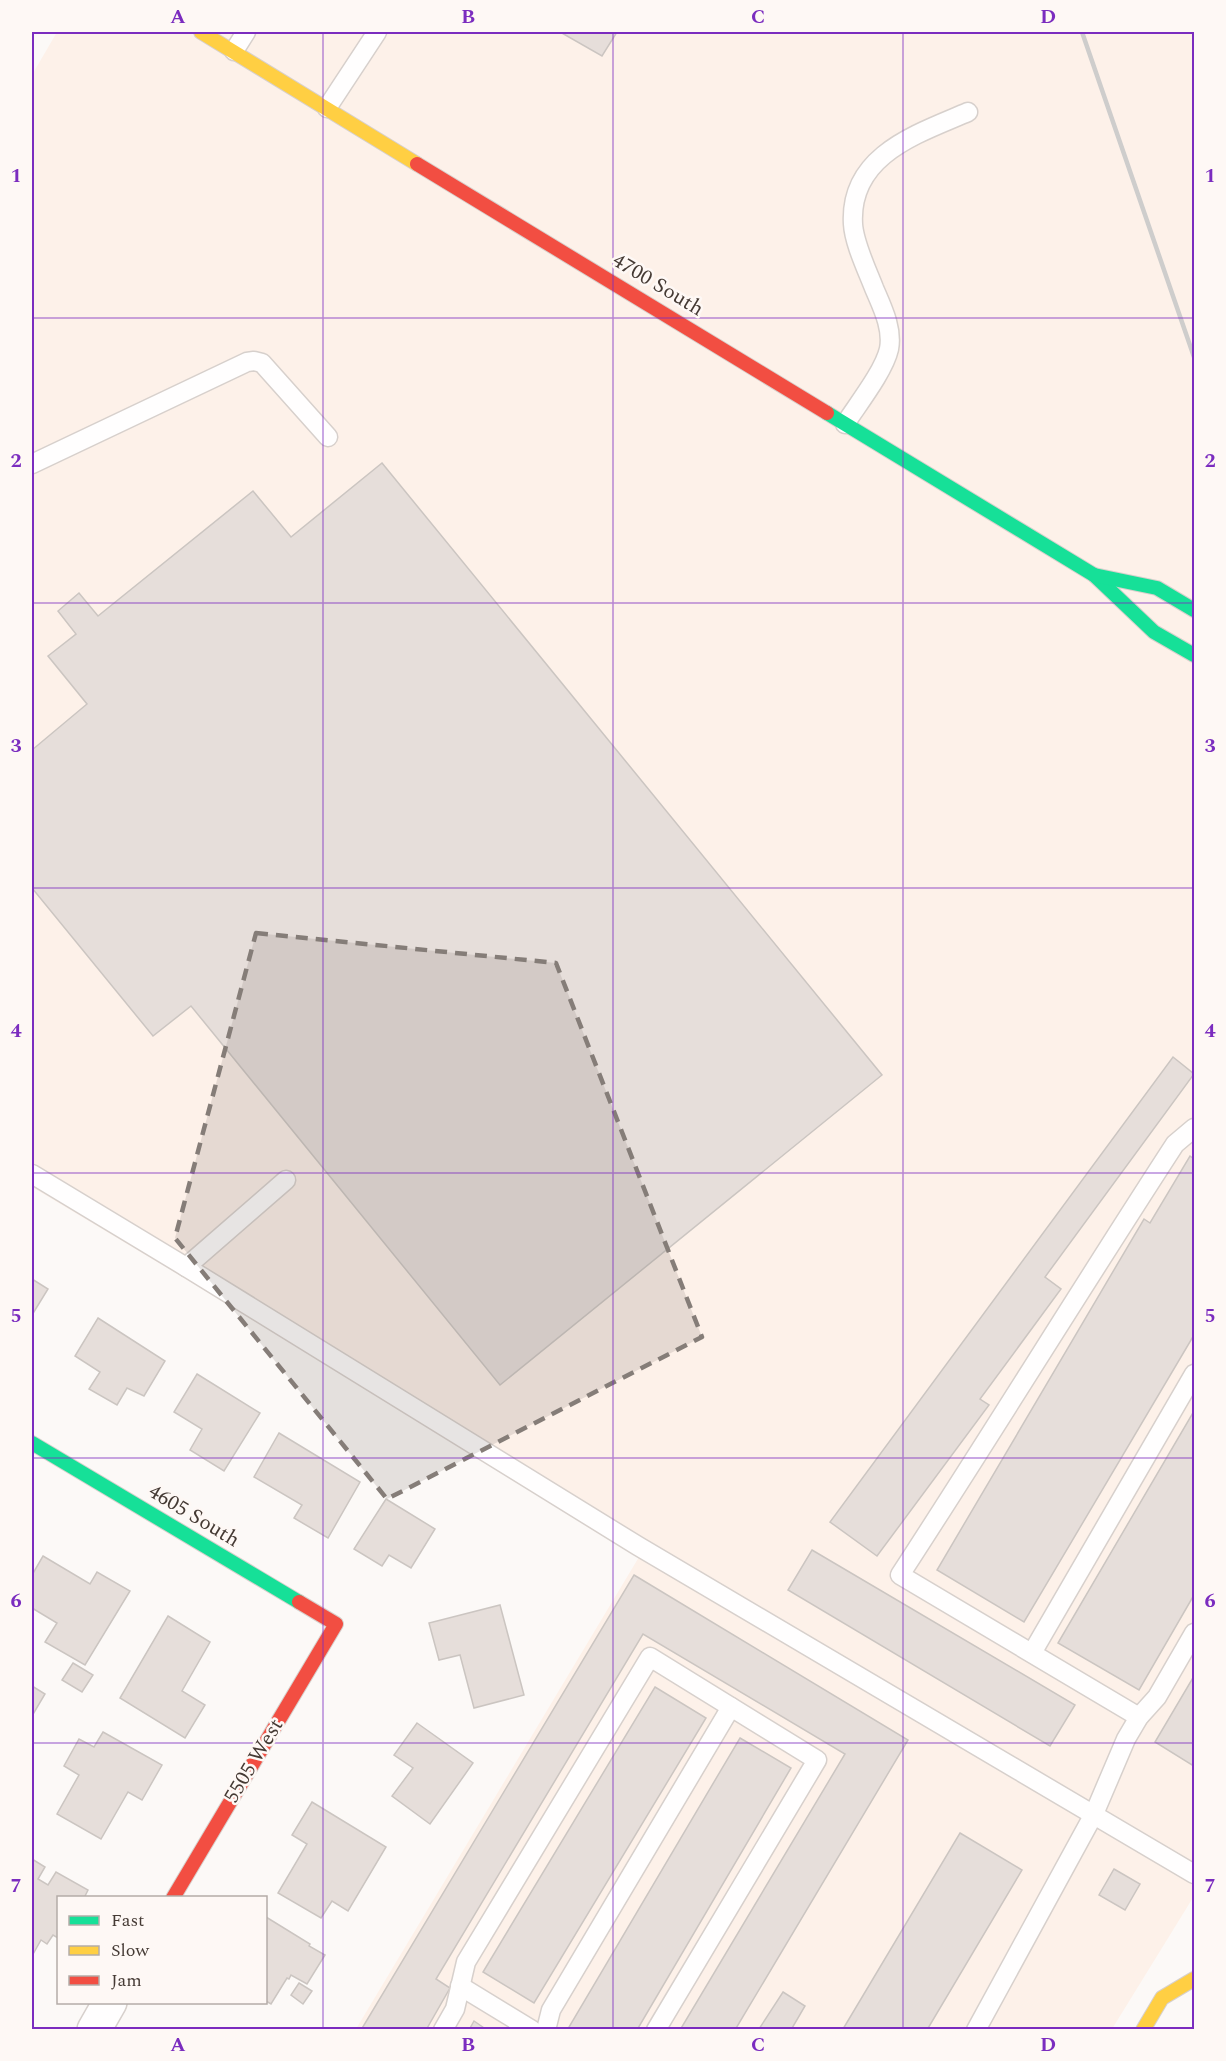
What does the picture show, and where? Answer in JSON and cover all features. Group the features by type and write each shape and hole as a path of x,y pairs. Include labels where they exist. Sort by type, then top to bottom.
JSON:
{"main road":[{"name":"4700 South","path":"201,32 1094,574 1154,632 1194,655"},
{"name":"4700 South","path":"1094,574 1157,588 1194,610"},
{"name":"4605 South","path":"32,1444 336,1624"},
{"name":"5505 West","path":"174,1896 336,1624"},
{"path":"1143,2030 1162,1998 1194,1979"}],"street":[{"path":"94,2030 109,2004"}],"lane":[{"path":"234,51 246,32"},
{"path":"327,108 377,32"},
{"path":"845,424 881,368 889,350 890,331 853,225 854,204 864,178 880,157 906,138 968,112"},
{"path":"32,464 247,362 255,361 262,363 328,437"},
{"path":"1139,1717 900,1575 1003,1417 1075,1298 1175,1144 1194,1128"},
{"path":"32,1174 638,1546 1194,1874"},
{"path":"186,1267 286,1180"},
{"path":"1032,1653 1194,1374"},
{"path":"976,2030 1094,1814 1126,1739 1139,1717 1157,1697 1194,1633"},
{"path":"443,2030 455,2008 466,1962 650,1657 817,1760 656,2030"},
{"path":"546,2030 551,2010 731,1707"},
{"path":"460,1986 532,2030"}],"highlighted area":[{"path":"256,933 556,963 702,1337 387,1499 175,1238"}],"shaded area":[{"path":"57,32 1194,32 1194,1896 1112,2029 356,2029 642,1552 32,1187 32,75"}],"building":[{"path":"560,32 617,32 602,56"},
{"path":"382,463 882,1075 500,1385 191,1006 153,1036 32,888 32,750 87,704 48,656 76,634 58,611 79,593 98,616 253,491 291,537"},
{"path":"1173,1057 1194,1074 1045,1277 1061,1289 980,1399 989,1405 877,1556 830,1522"},
{"path":"1190,1156 1194,1159 1194,1335 1024,1622 937,1570 1144,1219 1150,1223"},
{"path":"32,1279 48,1289 32,1315"},
{"path":"98,1318 165,1361 144,1396 127,1388 117,1405 89,1389 100,1372 75,1356"},
{"path":"197,1374 260,1413 224,1471 190,1450 202,1429 174,1412"},
{"path":"1194,1411 1194,1595 1139,1690 1058,1643"},
{"path":"279,1433 360,1482 328,1538 294,1518 302,1505 254,1477"},
{"path":"386,1499 435,1529 411,1568 389,1555 382,1566 354,1549"},
{"path":"812,1550 1075,1705 1050,1746 788,1590"},
{"path":"43,1556 90,1584 97,1572 130,1591 85,1665 45,1642 57,1623 32,1608 32,1575"},
{"path":"634,1575 908,1740 735,2030 680,2030 845,1754 643,1634 436,1979 450,1988 426,2030 361,2030"},
{"path":"500,1605 524,1695 474,1708 460,1655 439,1660 429,1623"},
{"path":"168,1616 210,1642 182,1691 205,1705 185,1738 120,1698"},
{"path":"73,1663 93,1675 82,1692 62,1680"},
{"path":"1194,1676 1194,1761 1192,1765 1155,1742"},
{"path":"32,1686 45,1694 32,1716"},
{"path":"655,1687 706,1718 534,2003 483,1972"},
{"path":"417,1723 473,1763 430,1824 392,1796 413,1768 394,1755"},
{"path":"103,1732 162,1765 142,1800 128,1792 101,1839 57,1814 79,1775 64,1766 79,1739 94,1747"},
{"path":"740,1738 791,1768 637,2030 573,2030 569,2027"},
{"path":"312,1802 386,1847 348,1911 332,1901 321,1918 278,1893 307,1844 292,1835"},
{"path":"960,1833 1022,1870 927,2030 843,2029"},
{"path":"32,1859 45,1867 38,1879 48,1885 56,1872 88,1890 85,1896 57,1896 57,1937 53,1935 47,1944 41,1940 32,1956"},
{"path":"1114,1869 1140,1884 1125,1910 1099,1895"},
{"path":"267,1918 325,1955 307,1984 291,1975 271,2004 267,2002"},
{"path":"299,1983 312,1991 303,2004 291,1995"},
{"path":"783,1992 805,2006 791,2030 759,2029"},
{"path":"474,2021 487,2030 469,2030"}],"railway":[{"path":"1082,32 1194,357"}],"traffic: fast":[{"path":"827,413 1094,575 1154,632 1194,655"},
{"path":"1094,575 1157,588 1194,610"},
{"path":"32,1443 299,1602"}],"traffic: slow":[{"path":"201,32 417,164"},
{"path":"1143,2030 1162,1998 1194,1979"}],"traffic: jam":[{"path":"417,164 827,413"},
{"path":"174,1896 336,1624 299,1602"}]}
